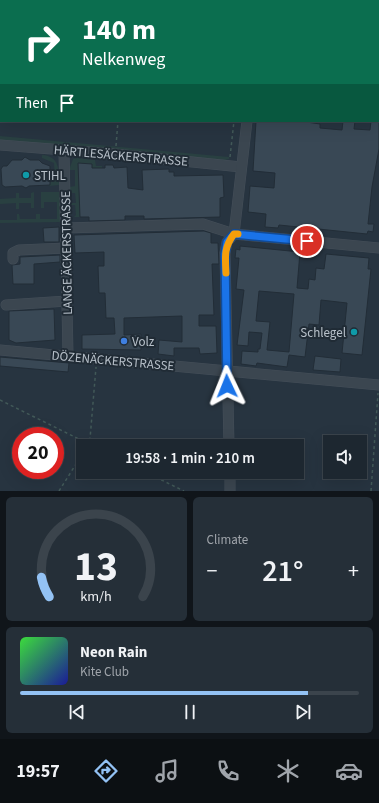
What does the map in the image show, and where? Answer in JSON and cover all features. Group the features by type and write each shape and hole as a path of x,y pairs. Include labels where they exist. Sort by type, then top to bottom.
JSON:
{"street":[{"path":"229,439 225,254 227,242 234,234 247,122"},
{"name":"HÄRTLESÄCKERSTRASSE","path":"4,147 115,154 241,167"},
{"name":"LANGE ÄCKERSTRASSE","path":"64,151 68,356"},
{"path":"66,228 203,224 234,234 379,248"},
{"path":"13,259 13,253 19,250 66,248"},
{"path":"6,305 67,301"},
{"name":"DÖZENÄCKERSTRASSE","path":"0,350 379,385"},
{"path":"230,479 230,491"}],"path":[{"path":"115,154 118,122"},
{"path":"229,165 234,122"},
{"path":"88,439 97,359"},
{"path":"371,491 379,385"},
{"path":"0,400 76,439"},
{"path":"59,491 76,464"},
{"path":"159,479 184,491"}],"green space":[{"path":"0,136 229,157 229,159 225,160 0,140"},
{"path":"42,155 48,156 55,161 59,175 59,185 48,186 51,180 55,179 54,163 42,158"},
{"path":"78,158 95,160 96,166 102,166 102,168 92,168 92,164 78,163 80,217 74,217 76,215 75,205 70,205 70,203 76,203 75,193 69,193 70,187 75,186 75,170 69,170 73,159"},
{"path":"34,192 34,208 31,208 31,203 19,203 19,209 16,209 16,203 0,204 0,199 16,198 16,193 19,193 19,198 31,198 31,193"},
{"path":"41,192 60,192 60,222 0,223 0,220 17,220 17,214 19,214 20,219 36,219 36,214 40,214 40,219 57,219 57,202 44,202 44,208 41,208"}],"building":[{"path":"256,122 307,122 320,124 320,128 342,130 343,122 355,122 354,129 370,130 371,122 379,122 379,149 372,187 368,224 374,224 373,232 368,231 367,234 279,225 278,228 265,227 266,214 248,212 250,186 274,188 275,173 253,171"},
{"name":"STIHL","path":"25,157 30,160 39,160 50,166 50,185 29,186 26,188 22,186 5,187 2,185 1,169 3,166 7,166 12,160 22,160"},
{"path":"78,163 92,164 92,168 105,168 105,165 113,165 114,168 127,167 128,188 143,190 142,170 169,169 169,172 174,172 174,176 223,175 224,197 220,198 220,217 144,219 144,216 125,216 125,220 89,221 89,217 80,217"},
{"path":"59,227 59,242 44,242 43,228"},
{"path":"204,231 211,233 211,243 218,243 219,264 212,264 214,315 199,315 199,326 216,326 217,353 200,354 199,348 174,348 174,356 158,354 159,340 182,342 182,316 124,318 124,335 141,334 141,350 82,349 82,335 115,334 114,318 106,318 105,293 99,293 98,266 104,266 104,252 75,253 74,235"},
{"path":"240,246 300,252 297,288 308,289 309,279 315,280 316,268 324,269 326,254 369,258 368,269 371,269 362,355 342,353 347,303 321,300 319,325 309,324 305,357 289,355 287,367 257,363 256,366 241,364 242,351 258,352 258,349 260,349 262,333 249,332 248,346 237,345 244,290 236,289 239,258 235,258 236,249 240,250","holes":["259,291 294,294 289,352 267,350 270,322 256,321"]},
{"path":"60,255 60,262 34,264 34,284 13,284 12,265 20,264 20,257"},
{"path":"54,309 55,340 16,343 9,340 9,311"},
{"path":"315,356 341,359 340,372 313,370"},
{"path":"0,357 69,363 68,372 0,366"}],"slow traffic":[{"path":"226,273 225,254 227,242 234,234 238,234"}],"place":[{"name":"STIHL","path":"26,175"},
{"name":"Schlegel","path":"354,332"},
{"name":"Volz","path":"124,341"}],"route":[{"path":"227,386 225,254 227,242 234,234 307,241"}]}
